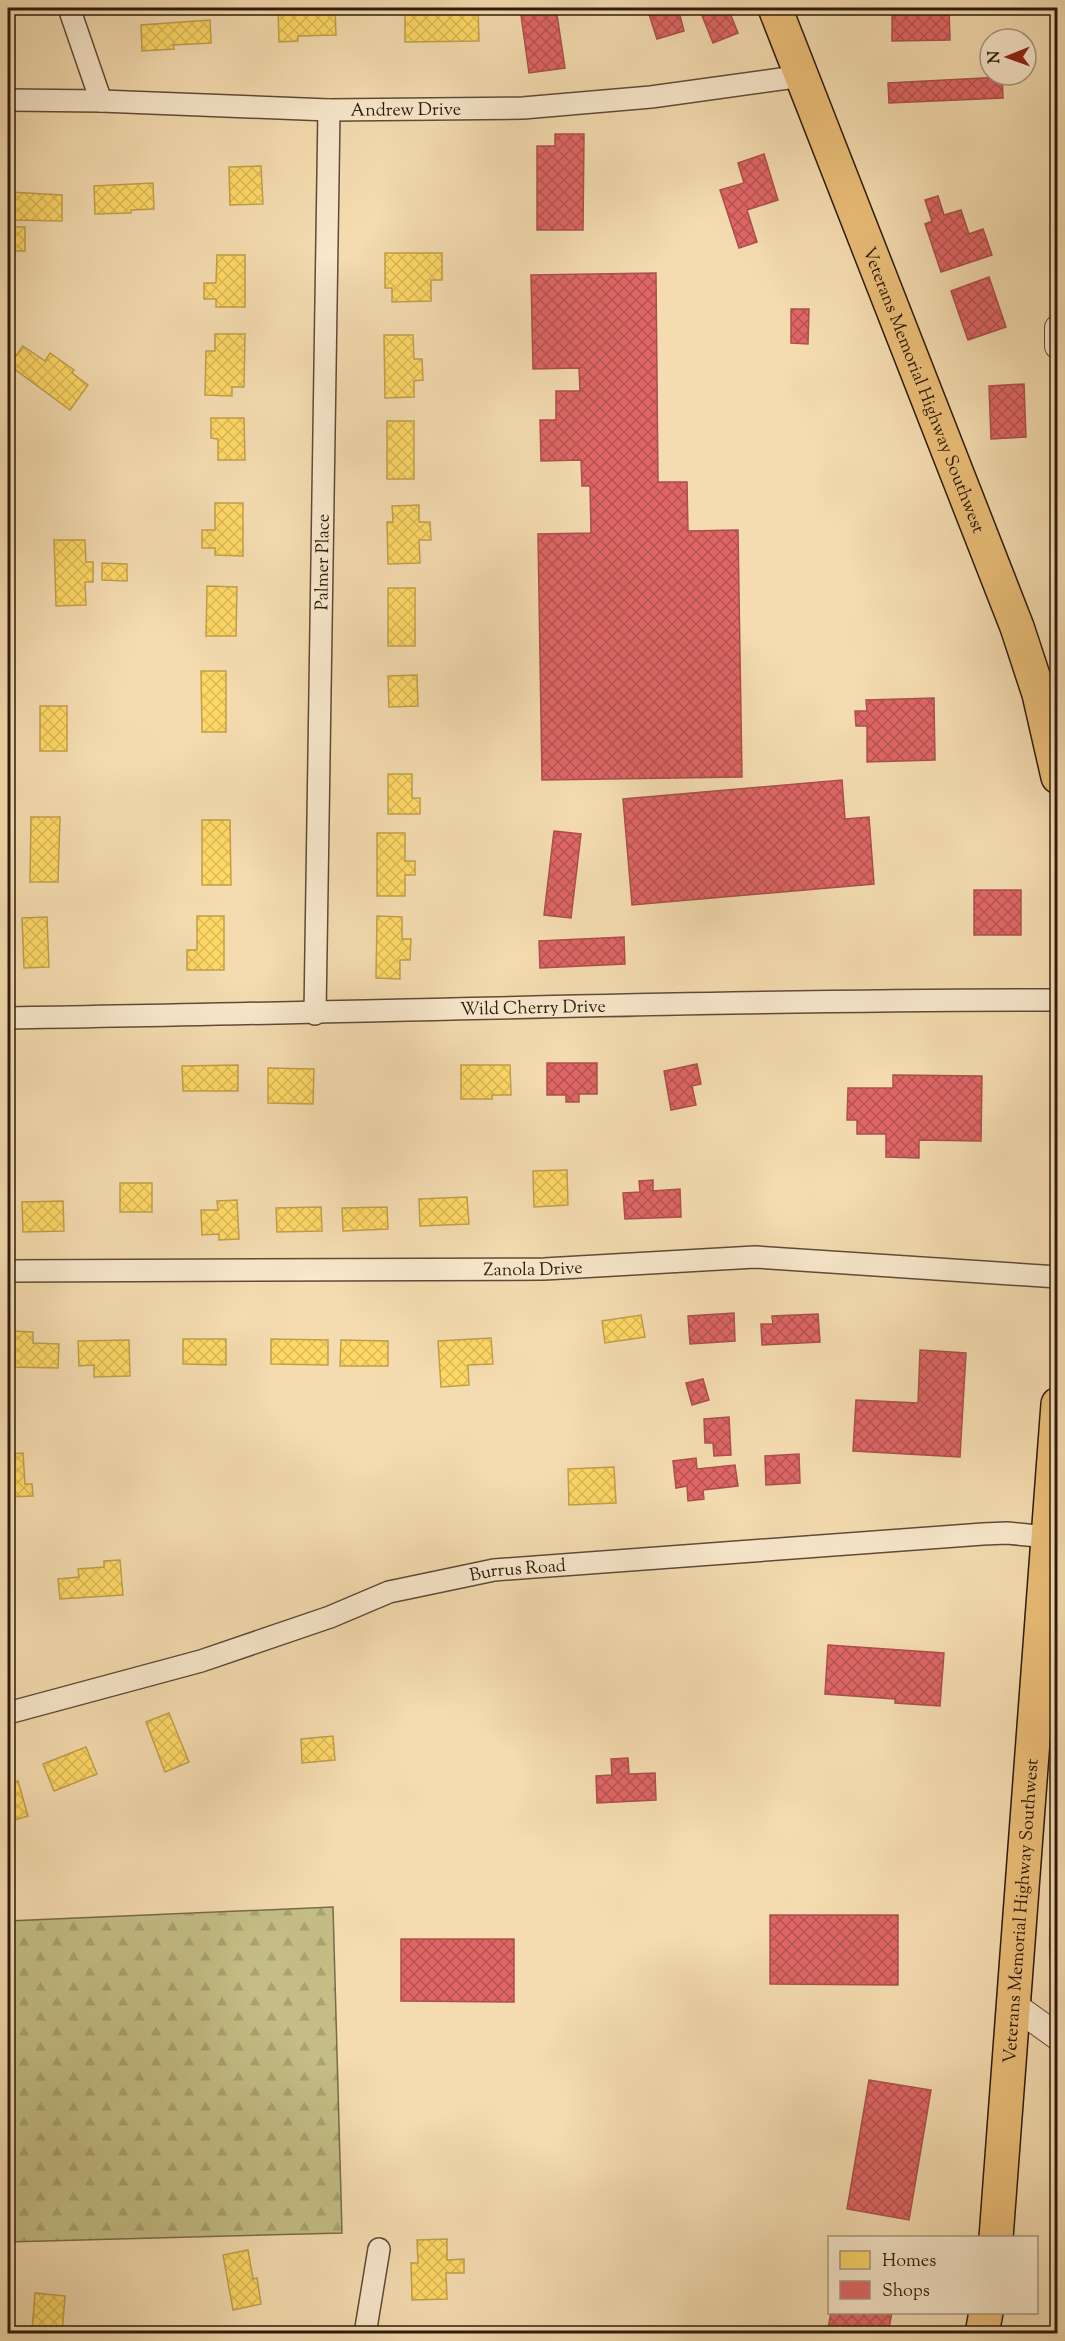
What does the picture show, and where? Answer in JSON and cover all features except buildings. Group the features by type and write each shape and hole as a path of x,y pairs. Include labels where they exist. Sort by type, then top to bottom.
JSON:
{"main road":[{"name":"Veterans Memorial Highway Southwest","path":"775,8 1017,627 1039,694 1058,777"},
{"name":"Veterans Memorial Highway Southwest","path":"996,2236 1048,1537 1055,1490 1058,1404"},
{"path":"982,2334 986,2314"}],"street":[{"path":"69,8 101,101"},
{"name":"Andrew Drive","path":"8,100 101,101 329,110 534,107 651,97 803,76"},
{"name":"Palmer Place","path":"315,1014 329,110"},
{"path":"1058,328 1058,346"},
{"name":"Wild Cherry Drive","path":"8,1018 315,1014 509,1007 906,1000 1058,1000"},
{"name":"Zanola Drive","path":"8,1271 543,1269 755,1257 1058,1277"},
{"name":"Burrus Road","path":"8,1713 201,1661 258,1643 330,1617 389,1592 494,1570 1007,1533 1048,1537"},
{"path":"1015,2006 1058,2037"},
{"path":"365,2334 379,2249"}],"green space":[{"path":"1057,1864 1057,1985 1050,1959 1050,1943"},
{"path":"333,1907 342,2233 8,2242 8,1921"}]}
